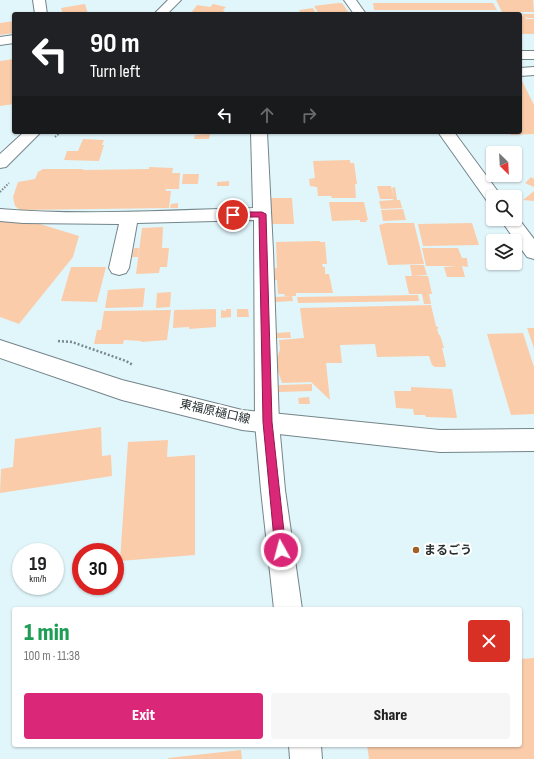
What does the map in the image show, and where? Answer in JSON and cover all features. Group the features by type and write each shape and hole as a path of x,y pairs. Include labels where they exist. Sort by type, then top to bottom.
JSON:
{"street":[{"path":"39,0 41,12"},
{"path":"162,12 175,0"},
{"path":"350,0 359,12"},
{"path":"0,41 12,39"},
{"path":"522,55 534,55"},
{"path":"522,72 534,71"},
{"path":"0,163 31,134"},
{"path":"259,134 268,422 273,490 288,607"},
{"path":"447,134 488,190"},
{"path":"0,215 23,217 129,217 262,214"},
{"path":"119,268 129,217"},
{"path":"514,226 534,252"},
{"name":"東福原樋口線","path":"0,349 122,390 242,420 440,441 534,440"},
{"path":"305,747 306,759"}],"building":[{"path":"496,0 533,0 534,12 502,12"},
{"path":"342,3 348,12 318,12 314,6"},
{"path":"373,3 493,3 497,10 374,10"},
{"path":"85,4 87,12 62,12 61,8"},
{"path":"213,4 226,7 223,10 224,12 192,12 197,5 210,7"},
{"path":"313,8 315,12 300,12 299,10"},
{"path":"522,12 523,14 534,14 534,18 527,18 525,16 526,19 534,19 534,34 522,34"},
{"path":"12,21 12,33 0,35 0,23"},
{"path":"12,59 12,104 0,106 0,61"},
{"path":"522,81 534,105 534,134 511,135 522,134"},
{"path":"210,134 209,139 194,139 195,135"},
{"path":"83,139 104,140 99,161 64,160 67,151 78,151"},
{"path":"350,160 350,163 354,163 357,184 355,184 356,198 332,198 331,196 318,196 317,187 310,186 309,179 315,178 313,161"},
{"path":"149,167 173,168 172,173 180,173 179,189 166,189 165,181 166,191 171,191 169,208 20,210 15,206 13,197 18,182 35,179 38,172 43,169 149,169"},
{"path":"183,174 199,174 198,184 182,184"},
{"path":"531,177 534,179 534,187 525,183"},
{"path":"229,181 229,186 217,186 217,182"},
{"path":"377,186 391,186 394,198 392,188 395,187 397,200 400,200 402,208 381,209 379,201 393,199 380,199"},
{"path":"534,191 534,201 523,200"},
{"path":"270,198 292,198 294,224 271,224"},
{"path":"329,202 364,202 368,220 366,220 367,222 360,222 360,220 332,221"},
{"path":"178,203 178,208 170,208 171,204"},
{"path":"403,209 406,220 383,221 381,210"},
{"path":"5,221 40,224 79,236 73,257 19,324 0,317 0,222"},
{"path":"386,223 414,223 424,264 388,265 379,225"},
{"path":"472,223 479,245 423,246 418,224"},
{"path":"163,227 162,248 169,248 167,267 160,267 159,273 136,274 142,228"},
{"path":"276,242 325,242 327,264 322,264 323,267 325,267 325,274 329,274 333,293 296,293 296,296 285,296 284,294 278,294 277,280 275,280 275,268 277,268"},
{"path":"134,248 139,248 138,257 132,257"},
{"path":"422,248 458,248 462,258 467,258 468,267 462,266 465,277 447,277 444,267 457,266 426,266"},
{"path":"410,265 424,265 427,275 412,276"},
{"path":"71,267 106,267 97,302 61,301"},
{"path":"405,276 428,276 432,294 429,294 431,304 424,304 422,294 409,294"},
{"path":"145,288 143,307 105,308 108,290"},
{"path":"171,292 170,307 156,308 157,293"},
{"path":"418,295 419,301 298,303 297,297"},
{"path":"292,296 293,301 275,302 275,297"},
{"path":"431,305 436,326 439,328 437,329 444,348 442,348 446,365 445,367 435,367 432,365 429,356 377,357 375,344 340,345 342,363 326,363 330,400 311,382 282,383 278,371 277,359 280,349 279,340 304,338 300,308"},
{"path":"216,309 216,327 189,329 189,327 173,328 175,310"},
{"path":"226,309 231,309 231,317 221,318 221,310 226,311"},
{"path":"237,309 248,309 249,317 237,317"},
{"path":"171,310 167,340 141,342 124,340 123,344 94,344 97,330 101,330 104,311"},
{"path":"527,328 534,328 534,348"},
{"path":"290,332 291,338 277,338 276,333"},
{"path":"523,333 534,367 534,414 511,415 487,334"},
{"path":"312,384 312,391 279,392 279,385"},
{"path":"411,387 452,389 457,418 426,417 425,415 414,415 413,409 396,408 394,391 411,391"},
{"path":"309,397 310,404 299,404 298,398"},
{"path":"101,427 102,456 111,455 112,476 0,493 1,469 13,467 15,439"},
{"path":"168,440 167,457 195,455 195,555 124,561 124,543 121,543 128,442"},
{"path":"534,658 534,759 369,759 367,747 522,747 522,659"},
{"path":"241,750 242,759 168,759 168,758"}],"place":[{"name":"まるごう","path":"416,550"}],"route":[{"path":"233,215 262,214 268,422 273,490 281,550"}]}
